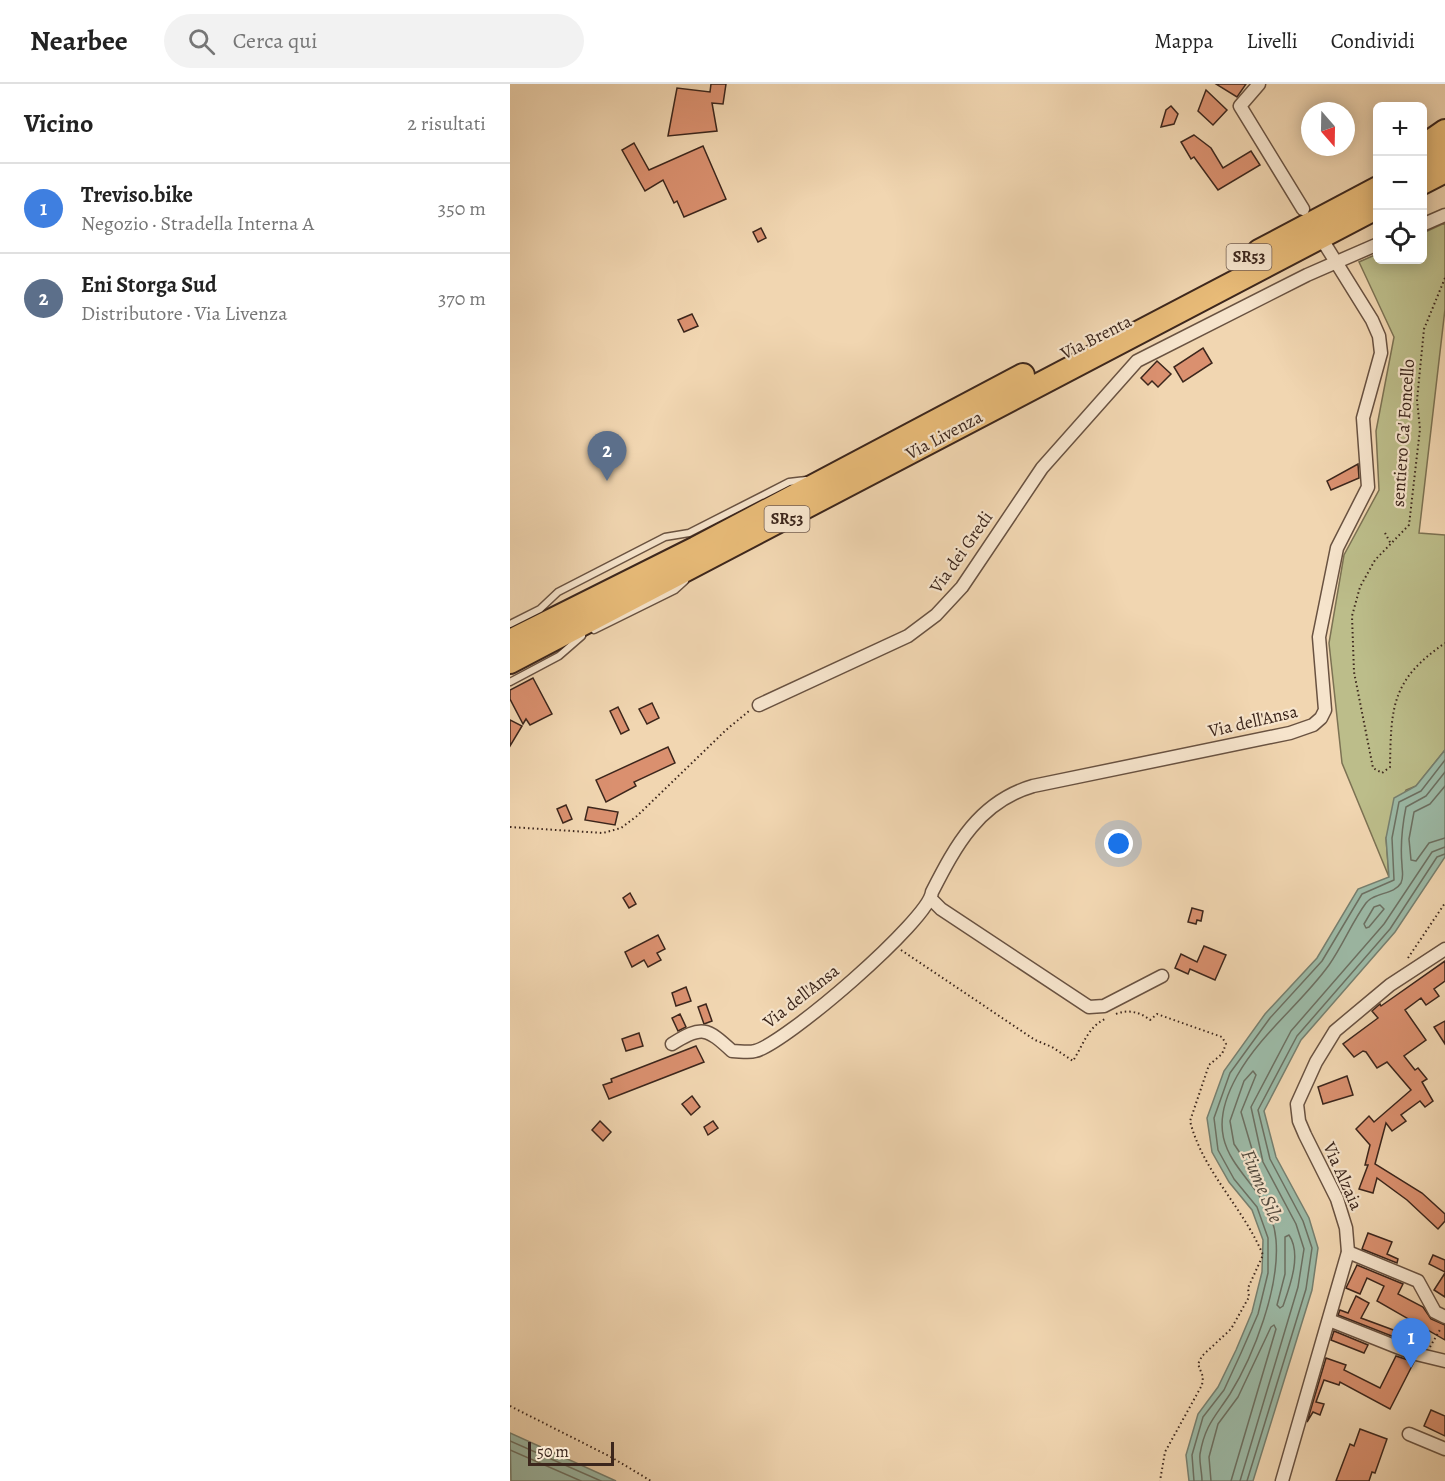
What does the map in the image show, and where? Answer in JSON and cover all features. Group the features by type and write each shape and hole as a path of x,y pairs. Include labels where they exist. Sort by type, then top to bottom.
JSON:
{"highway":[{"path":"1427,144 1445,131"},
{"path":"1427,161 1445,152"},
{"path":"1427,180 1445,171"},
{"path":"1427,191 1445,185"},
{"path":"1367,209 1373,193"},
{"name":"Via Livenza","path":"1143,312 1367,209"},
{"name":"Via Livenza","path":"510,662 708,560 1367,209"},
{"name":"Via Brenta","path":"1049,361 1143,312"},
{"name":"Via Livenza","path":"510,641 696,548 1049,361"}],"street":[{"path":"1259,84 1240,106 1303,209"},
{"path":"1427,223 1445,215"},
{"name":"Via dell'Ansa","path":"672,1044 693,1031 704,1030 715,1036 732,1051 756,1052 806,1019 913,924 932,899 932,892 964,834 983,813 1010,794 1033,786 1290,733 1308,727 1321,718 1325,705 1319,637 1337,548 1368,487 1363,418 1381,353 1379,336 1372,320 1326,246"},
{"name":"Via dei Gredi","path":"759,705 908,636 936,615 962,587 1042,468 1137,361 1185,335 1373,246"},
{"path":"932,899 941,909 1089,1006 1104,1006 1162,976"},
{"name":"Via Alzaia","path":"1282,1481 1348,1252 1346,1228 1337,1199 1305,1136 1299,1121 1297,1104 1316,1062 1335,1031 1390,985 1445,949"},
{"path":"1348,1252 1418,1281 1435,1312 1445,1319"},
{"path":"1329,1320 1412,1353 1445,1361"},
{"path":"1409,1434 1445,1449"}],"lane":[{"path":"510,624 540,609 558,592 665,537 689,533 789,482 831,477"},
{"path":"510,682 559,657 577,639 675,590 708,560"}],"path":[{"name":"sentiero Ca' Foncello","path":"1445,278 1424,329 1417,400 1420,429 1409,525 1370,570 1360,588 1352,615 1354,672 1372,768 1382,773 1390,766 1391,734 1397,691 1414,666 1445,643"},
{"path":"1385,533 1391,544"},
{"path":"510,827 603,833 621,828 637,816 726,730 759,705"},
{"path":"1390,985 1445,903"},
{"path":"892,945 912,955 936,975 944,977 1035,1040 1052,1047 1073,1061 1088,1033 1097,1023 1120,1012 1143,1014 1150,1020 1157,1014 1222,1037 1226,1044 1222,1054 1209,1065 1190,1121 1215,1178 1253,1231 1263,1255 1248,1288 1250,1297 1232,1329 1202,1356 1198,1364 1203,1377 1202,1385 1165,1452 1160,1481"},
{"path":"1426,1355 1445,1319"},
{"path":"510,1406 635,1470 651,1481"}],"green space":[{"path":"1445,223 1445,309 1419,533 1445,535 1445,750 1416,786 1406,790 1386,838 1389,877 1342,763 1329,643 1344,555 1379,490 1376,431 1394,337 1359,262 1373,256 1373,264 1427,264 1427,231"}],"water":[{"name":"Fiume Sile","path":"1445,750 1445,857 1395,932 1301,1040 1264,1111 1276,1157 1309,1218 1318,1248 1312,1290 1253,1481 1189,1481 1186,1455 1198,1414 1218,1387 1236,1350 1252,1312 1262,1272 1263,1240 1252,1210 1229,1182 1212,1152 1207,1118 1224,1071 1265,1014 1317,958 1358,889 1389,877 1386,838 1394,798 1416,786"},
{"path":"510,1433 616,1481 511,1481"}],"building":[{"path":"711,84 726,84 723,104 712,103 717,131 668,136 677,88 710,92"},
{"path":"1216,84 1246,84 1237,97"},
{"path":"1206,90 1227,110 1213,125 1198,111"},
{"path":"1171,106 1178,114 1174,124 1161,127 1166,110"},
{"path":"1194,135 1211,148 1223,168 1251,151 1260,165 1218,190 1194,157 1191,159 1181,142"},
{"path":"634,143 649,170 703,146 726,199 684,217 677,201 674,203 663,180 645,191 622,150"},
{"path":"761,228 766,238 758,242 753,232"},
{"path":"692,314 698,326 684,332 678,320"},
{"path":"1203,348 1212,363 1183,382 1174,367"},
{"path":"1157,361 1171,374 1158,387 1152,381 1148,385 1141,378"},
{"path":"1358,464 1359,478 1331,490 1327,481"},
{"path":"533,678 552,714 530,725 526,719 523,724 510,699 510,690"},
{"path":"652,703 659,718 647,724 639,709"},
{"path":"618,707 629,730 621,734 610,711"},
{"path":"510,720 522,726 510,746"},
{"path":"668,747 675,763 634,782 636,786 606,802 596,780"},
{"path":"566,805 572,819 563,823 557,809"},
{"path":"588,807 618,812 615,825 585,820"},
{"path":"630,893 636,904 629,908 623,898"},
{"path":"1192,908 1203,911 1201,921 1197,920 1196,924 1188,922"},
{"path":"658,935 665,949 657,953 661,960 648,967 644,960 632,967 625,952"},
{"path":"1204,946 1226,955 1215,980 1190,969 1188,974 1175,968 1181,954 1197,962"},
{"path":"1445,961 1445,981 1434,989 1439,996 1426,1005 1421,998 1405,1010 1426,1040 1404,1056 1415,1070 1418,1068 1427,1079 1422,1082 1433,1101 1425,1107 1420,1101 1401,1115 1406,1121 1392,1131 1386,1123 1375,1164 1422,1193 1445,1214 1445,1221 1438,1229 1407,1200 1377,1178 1373,1193 1359,1189 1368,1165 1365,1165 1370,1145 1356,1129 1369,1116 1374,1122 1411,1090 1387,1062 1377,1068 1366,1052 1363,1051 1354,1057 1343,1044 1378,1018 1372,1011 1380,1004 1381,1006"},
{"path":"686,987 691,1001 676,1006 672,993"},
{"path":"706,1004 712,1021 704,1024 698,1007"},
{"path":"680,1014 686,1027 678,1031 672,1018"},
{"path":"1445,1021 1445,1044 1434,1027"},
{"path":"639,1033 643,1046 626,1051 622,1039"},
{"path":"696,1046 704,1062 609,1099 603,1085 612,1082 611,1079"},
{"path":"1347,1076 1353,1095 1323,1104 1318,1087"},
{"path":"692,1096 700,1107 691,1115 682,1104"},
{"path":"600,1121 611,1132 603,1141 592,1130"},
{"path":"713,1121 718,1128 708,1135 704,1127"},
{"path":"1368,1233 1392,1242 1387,1254 1398,1259 1397,1263 1362,1249"},
{"path":"1433,1255 1445,1260 1445,1272 1429,1264"},
{"path":"1357,1265 1403,1284 1398,1294 1423,1307 1431,1319 1445,1325 1445,1340 1377,1301 1384,1286 1367,1278 1360,1294 1346,1288"},
{"path":"1445,1273 1445,1297 1434,1290"},
{"path":"1356,1296 1369,1303 1361,1318 1415,1338 1412,1344 1338,1315 1340,1310 1348,1313"},
{"path":"1334,1331 1368,1345 1364,1353 1331,1340"},
{"path":"1396,1356 1414,1362 1390,1409 1340,1382 1339,1385 1324,1380 1316,1402 1324,1404 1320,1415 1313,1412 1307,1422 1326,1358 1346,1365 1344,1370 1380,1388"},
{"path":"1431,1410 1445,1416 1445,1436 1424,1426"},
{"path":"1360,1429 1387,1439 1375,1473 1372,1472 1369,1481 1336,1481 1350,1444 1354,1446"}],"place":[{"name":"Eni Storga Sud","path":"607,481"},
{"name":"Treviso.bike","path":"1411,1368"}]}
